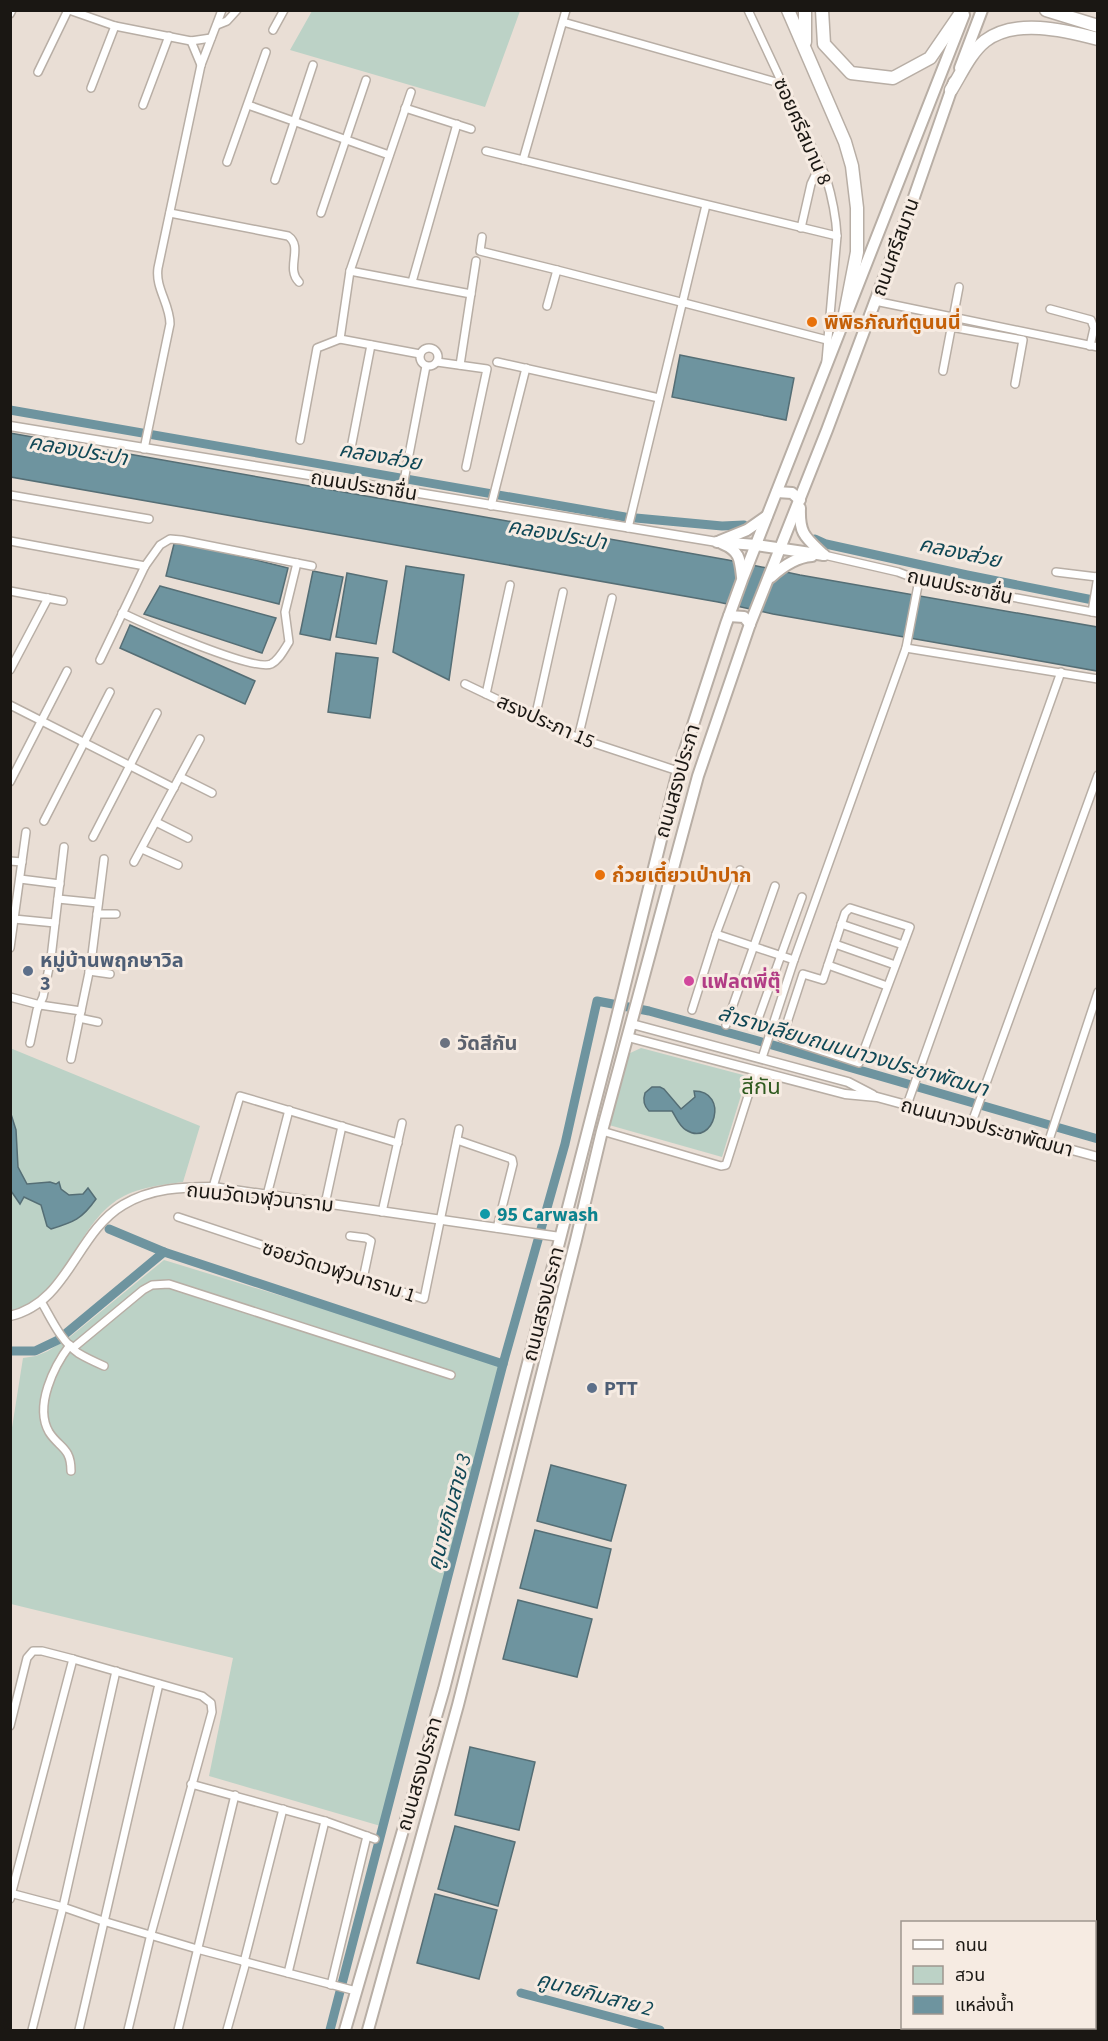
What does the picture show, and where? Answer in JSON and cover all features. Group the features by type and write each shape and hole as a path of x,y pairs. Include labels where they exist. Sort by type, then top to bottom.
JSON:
{"highway":[{"path":"788,10 845,142 852,166 857,208 857,252 845,314"},
{"path":"805,10 805,46"},
{"path":"822,10 824,44 851,73 893,78 930,58 964,10"},
{"path":"1046,10 1098,27"},
{"path":"951,90 970,58 986,40 1006,32 1024,27 1067,30 1098,39"}],"main road":[{"name":"ถนนศรีสมาน","path":"756,545 964,10"},
{"name":"ถนนศรีสมาน","path":"780,549 875,301 982,10"},
{"path":"777,492 792,494 800,500 799,523 804,535 824,555"},
{"path":"717,542 747,530 767,516"},
{"path":"717,542 824,555"},
{"path":"717,542 733,548 745,561 756,545"},
{"name":"ถนนสรงประภา","path":"368,2031 461,1693 574,1251 602,1131 698,777 750,624 768,580 776,568 780,549"},
{"path":"776,568 807,556 824,555"},
{"name":"ถนนสรงประภา","path":"345,2031 352,1990 444,1689 554,1236 613,1033 678,771 742,580 745,561"},
{"path":"730,611 744,617 750,624"},
{"path":"648,888 667,892"},
{"path":"617,1015 633,1019"},
{"path":"613,1033 628,1037"},
{"path":"444,1689 461,1693"}],"street":[{"path":"38,72 68,10 115,26 191,41 211,38"},
{"path":"144,449 170,324 170,316 157,278 201,65 222,10"},
{"path":"217,25 227,21 237,10"},
{"path":"273,30 284,10"},
{"path":"524,160 566,10"},
{"name":"ซอยศรีสมาน 8","path":"748,10 820,165 832,197 837,236 825,365"},
{"path":"563,22 783,84"},
{"path":"92,88 115,26"},
{"path":"143,105 169,36"},
{"path":"191,41 201,65"},
{"path":"227,162 266,52"},
{"path":"275,180 313,65"},
{"path":"321,213 366,80"},
{"path":"340,339 350,271 411,92"},
{"path":"248,105 389,155"},
{"path":"405,108 471,129"},
{"path":"412,282 457,124"},
{"path":"486,151 837,236"},
{"path":"801,228 811,184 820,165"},
{"path":"629,521 706,206"},
{"path":"170,213 288,236 296,246 292,272 299,282"},
{"path":"482,237 480,251 826,340"},
{"path":"460,365 476,261"},
{"path":"547,306 557,270"},
{"path":"350,271 471,294"},
{"path":"943,371 959,286"},
{"path":"875,301 1094,347 1094,328 1091,320 1050,309"},
{"path":"951,327 1023,340 1015,384"},
{"path":"300,440 317,348 340,339 420,354"},
{"path":"351,448 371,345"},
{"path":"432,348 438,356 437,362 432,366 426,366 420,360 420,354 424,349 432,348"},
{"path":"437,362 487,369 466,467"},
{"path":"497,362 659,398"},
{"path":"402,489 426,366"},
{"path":"492,502 525,368"},
{"name":"ถนนประชาชื่น","path":"10,426 402,489 629,521 717,542"},
{"path":"10,495 149,519"},
{"path":"100,660 145,566 160,545 170,539 312,566"},
{"path":"10,542 145,566"},
{"name":"ถนนประชาชื่น","path":"824,555 898,572 918,580 1094,610"},
{"path":"122,613 232,657 259,665 270,665 278,659 289,642 285,612 297,563"},
{"path":"1056,572 1097,577 1094,610"},
{"path":"762,1058 794,960 906,648 918,580"},
{"name":"สรงประภา 15","path":"510,585 486,694 578,738 678,771"},
{"path":"10,591 63,601"},
{"path":"535,718 563,592"},
{"path":"10,670 48,598"},
{"path":"578,738 612,598"},
{"path":"906,648 1098,679"},
{"path":"10,782 67,670"},
{"path":"907,1105 1061,672"},
{"path":"465,684 486,694"},
{"path":"44,820 110,692"},
{"path":"10,705 174,788"},
{"path":"93,837 157,713"},
{"path":"134,862 200,739"},
{"path":"972,1122 1098,775"},
{"path":"180,777 212,793"},
{"path":"156,822 188,838"},
{"path":"10,948 13,910 27,832"},
{"path":"30,1043 51,958 64,847"},
{"path":"142,849 178,866"},
{"path":"71,1059 90,967 104,859"},
{"path":"10,861 22,862"},
{"path":"692,1010 716,934 740,870"},
{"path":"20,879 60,884"},
{"path":"726,1025 775,886"},
{"path":"729,1017 754,1024 757,1022 802,897"},
{"path":"58,899 98,903"},
{"path":"854,908 909,927 860,1063 782,1038 803,974 823,980 841,924 848,909 854,908"},
{"path":"97,914 116,914"},
{"path":"14,919 55,923"},
{"path":"841,924 903,945"},
{"path":"716,934 794,960"},
{"path":"835,944 895,965"},
{"path":"51,958 110,974"},
{"path":"828,965 887,986"},
{"path":"1048,1143 1098,992"},
{"path":"10,997 80,1015 98,1022"},
{"name":"ถนนนาวงประชาพัฒนา","path":"633,1019 848,1082 877,1097"},
{"name":"ถนนนาวงประชาพัฒนา","path":"628,1037 845,1094 877,1097 1098,1157"},
{"path":"602,1131 721,1167 726,1165 756,1071"},
{"path":"213,1187 240,1096 398,1143"},
{"path":"267,1195 289,1110"},
{"path":"382,1212 402,1123"},
{"path":"325,1203 342,1126"},
{"path":"441,1220 459,1129"},
{"path":"457,1140 512,1159 513,1164 497,1228"},
{"name":"ถนนวัดเวฬุวนาราม","path":"10,1316 25,1313 42,1303 105,1219 123,1205 150,1193 176,1188 213,1187 554,1236"},
{"name":"ซอยวัดเวฬุวนาราม 1","path":"178,1217 424,1299 441,1220"},
{"path":"350,1236 371,1241 363,1279"},
{"path":"71,1471 69,1454 51,1435 44,1422 45,1400 50,1380 61,1357 70,1345 152,1285 169,1284 451,1375"},
{"path":"42,1303 54,1326 70,1345 78,1353 104,1366"},
{"path":"10,1726 27,1658 33,1651 73,1659 202,1696 211,1703 212,1712 151,1934 128,2031"},
{"path":"73,1659 11,1896 63,1907 197,1949 352,1990"},
{"path":"32,2031 63,1907 116,1671"},
{"path":"79,2031 159,1684"},
{"path":"191,1784 326,1821 375,1839"},
{"path":"178,2031 234,1795"},
{"path":"226,2031 283,1809"},
{"path":"288,1973 326,1821"},
{"path":"333,1985 367,1836"}],"green space":[{"path":"312,11 520,11 485,107 290,50"},
{"path":"10,1048 200,1126 183,1182 137,1191 113,1203 90,1228 49,1288 37,1300 19,1310 11,1310"},
{"path":"641,1048 747,1076 722,1157 609,1125 628,1054"},
{"path":"164,1260 503,1364 384,1827 209,1776 233,1658 11,1604 11,1434 23,1358 48,1351 71,1336"}],"water":[{"path":"680,355 794,378 786,420 672,397"},
{"name":"คลองประปา","path":"10,433 1097,627 1097,671 11,477"},
{"path":"175,540 288,568 279,604 166,576"},
{"path":"406,566 464,575 449,680 393,652"},
{"path":"313,571 343,577 330,640 300,634"},
{"path":"347,573 387,581 376,644 336,637"},
{"path":"160,586 276,618 262,653 144,614"},
{"path":"130,625 255,681 245,704 120,648"},
{"path":"336,653 378,658 370,718 328,712"},
{"path":"652,1087 664,1089 681,1109 695,1097 694,1091 705,1093 712,1100 715,1108 710,1126 704,1132 696,1133 686,1130 672,1111 649,1111 644,1098 645,1093"},
{"path":"10,1111 16,1130 18,1167 27,1184 50,1182 56,1184 59,1182 61,1189 69,1195 83,1194 88,1188 96,1199 77,1219 51,1229 47,1226 41,1205 24,1197 20,1204 11,1191"},
{"path":"551,1465 626,1485 611,1541 537,1521"},
{"path":"535,1530 611,1549 597,1608 520,1588"},
{"path":"518,1600 592,1619 577,1677 503,1659"},
{"path":"470,1747 535,1762 519,1830 455,1815"},
{"path":"455,1826 515,1842 498,1906 438,1889"},
{"path":"435,1894 497,1910 479,1979 417,1963"}],"waterway":[{"name":"คลองส่วย","path":"10,410 625,517 722,526 744,525"},
{"name":"คลองส่วย","path":"815,539 826,544 967,575 1098,601"},
{"name":"คูนายกิมสาย 3","path":"330,2030 503,1364 565,1144 597,1001 649,1011 755,1040 1098,1139"},
{"path":"109,1229 164,1252"},
{"path":"10,1351 35,1351 58,1340 164,1252 503,1364"},
{"name":"คูนายกิมสาย 2","path":"521,1993 660,2030"}],"place":[{"name":"พิพิธภัณฑ์ตูนนนี่","path":"812,322"},
{"name":"ก๋วยเตี๋ยวเป่าปาก","path":"600,875"},
{"name":"หมู่บ้านพฤกษาวิล 3","path":"28,971"},
{"name":"แฟลตพี่ตุ๊","path":"689,981"},
{"name":"วัดสีกัน","path":"445,1043"},
{"name":"95 Carwash","path":"485,1214"},
{"name":"PTT","path":"592,1388"}],"district":[{"name":"สีกัน","path":"761,1086"}],"water label":[{"name":"ลำรางเลียบถนนนาวงประชาพัฒนา","path":"853,1051"}]}
